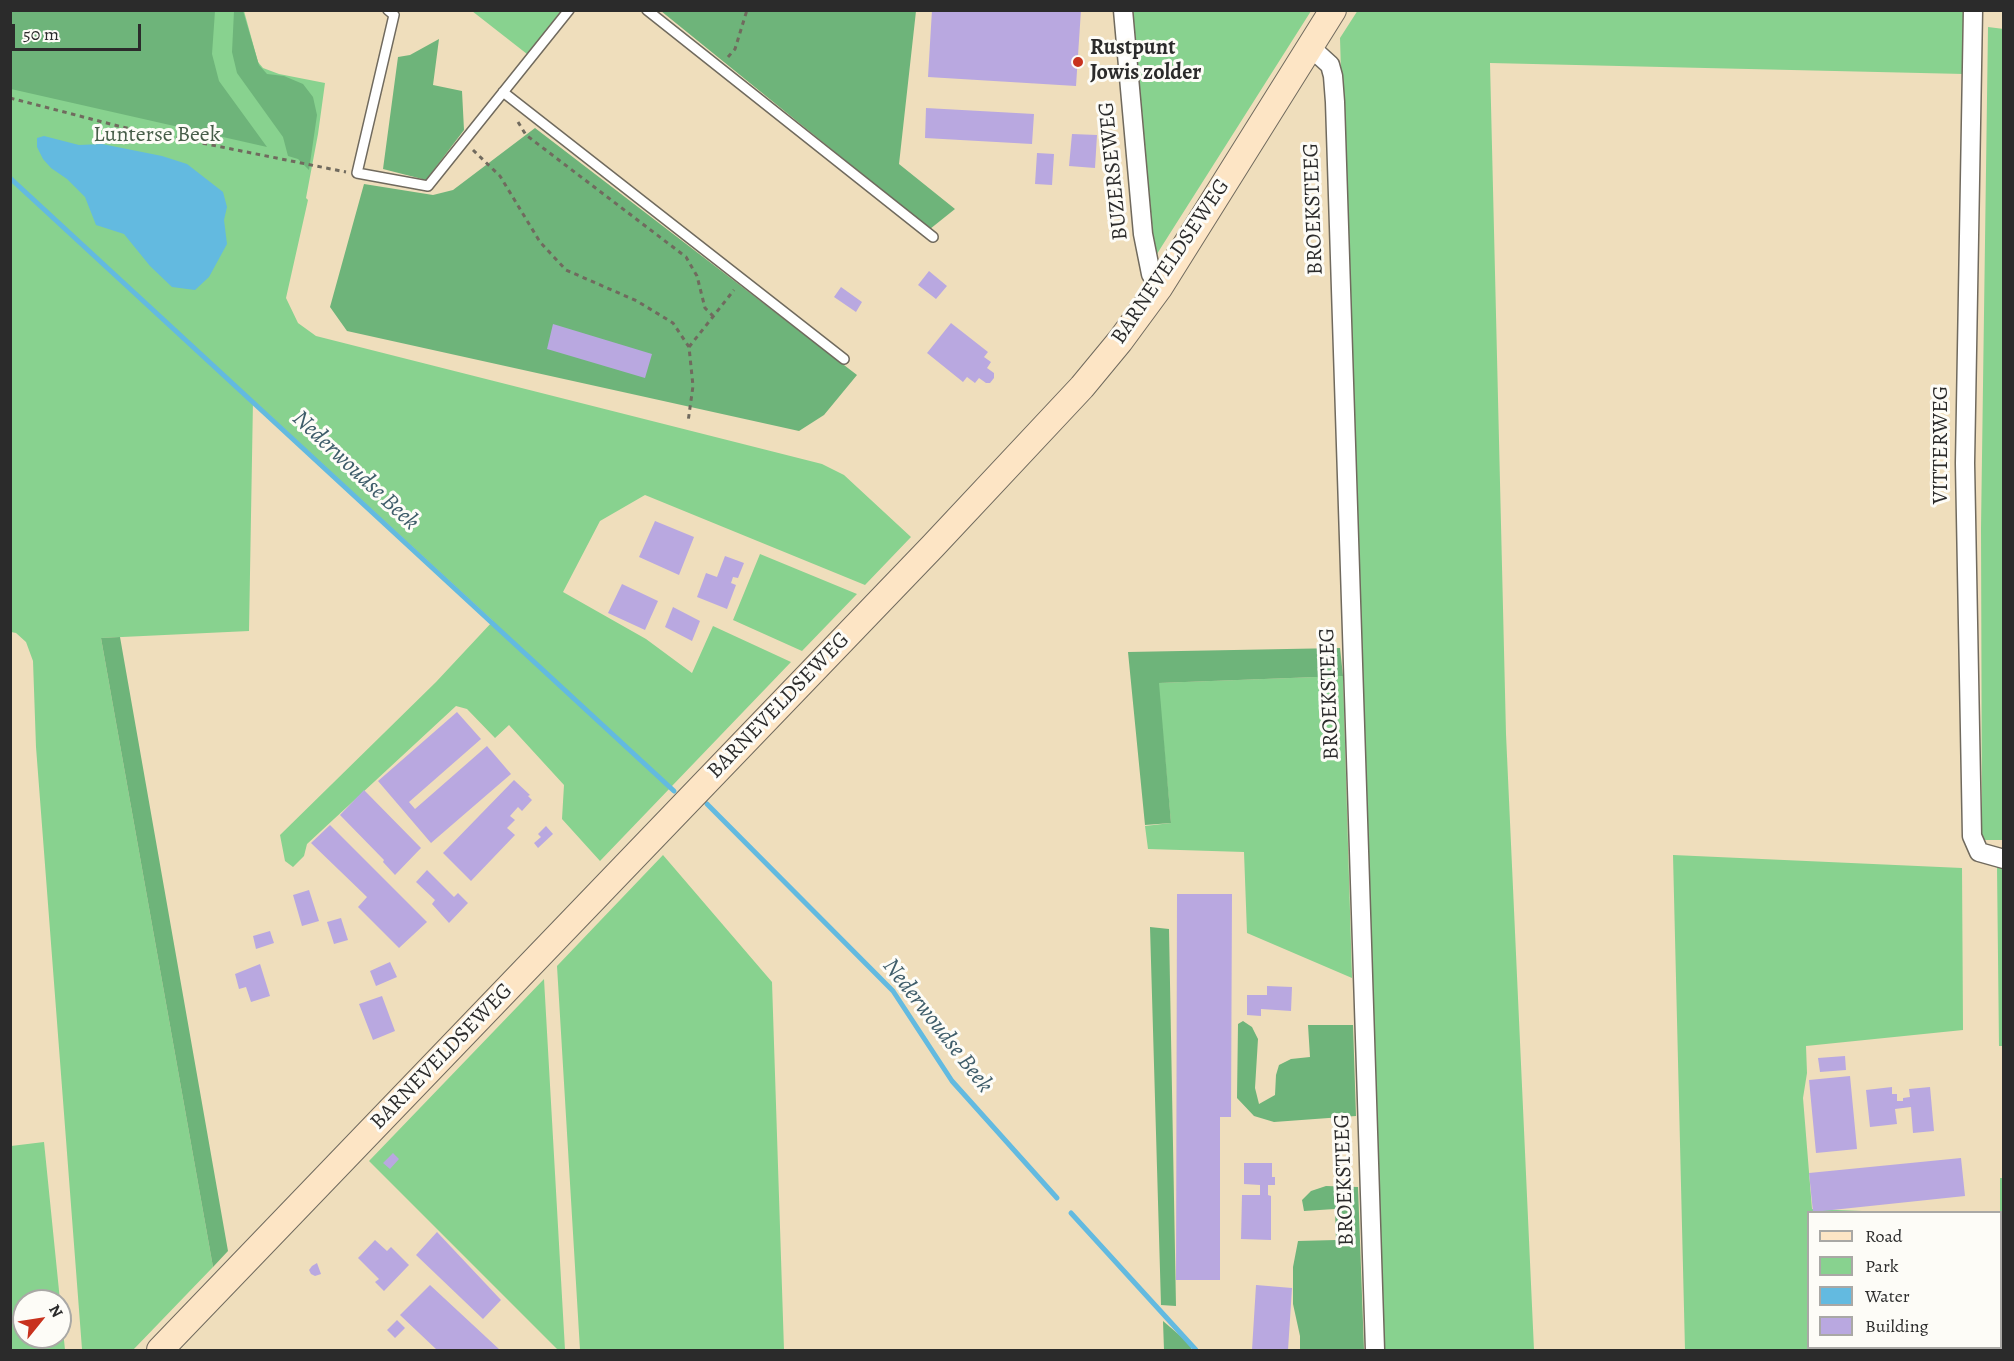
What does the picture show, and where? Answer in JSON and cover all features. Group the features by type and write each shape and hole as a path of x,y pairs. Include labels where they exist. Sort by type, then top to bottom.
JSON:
{"main road":[{"name":"BARNEVELDSEWEG","path":"160,1350 941,538 1082,387 1159,288 1333,10"}],"street":[{"name":"BUZERSEWEG","path":"1123,10 1143,234 1151,274 1159,288"},
{"name":"VITTERWEG","path":"1973,10 1965,464 1972,836 1979,852 2004,858"},
{"name":"BROEKSTEEG","path":"1308,49 1330,65 1334,76 1375,1350"}],"lane":[{"path":"388,10 394,15 357,173 428,186 569,10"},
{"path":"647,10 933,237"},
{"path":"503,92 844,359"}],"path":[{"path":"719,68 735,49 747,10"},
{"path":"10,98 122,127 335,171 357,173"},
{"path":"495,102 503,110 514,114 526,135 686,257 697,276 705,308 713,316"},
{"path":"464,142 500,176 540,242 566,270 637,301 673,323 689,347 693,386 688,422"},
{"path":"689,347 742,279"}],"green space":[{"path":"11,10 215,11 212,54 219,81 267,147 11,89"},
{"path":"1358,10 1966,11 1964,74 1490,63 1506,734 1534,1350 1382,1350 1362,784 1340,38"},
{"name":"Lunterse Beek","path":"11,11 244,11 258,62 263,68 279,74 325,83 306,198 308,200 286,298 298,323 316,336 822,464 844,475 911,537 865,585 645,495 600,521 563,592 646,639 692,673 713,626 791,662 600,861 562,819 564,785 509,725 495,738 467,709 456,706 307,844 304,856 293,867 285,861 280,835 436,682 493,621 253,400 249,631 101,638 213,1267 133,1350 82,1350 36,747 33,661 26,642 16,633 11,632"},
{"path":"234,11 243,11 259,65 267,74 284,76 303,84 313,97 317,115 309,170 298,159 288,156 283,137 237,73 232,52"},
{"path":"472,11 562,11 527,54"},
{"path":"661,11 916,11 899,164 955,209 930,229"},
{"path":"1133,11 1311,11 1155,257"},
{"path":"1988,27 2004,29 2004,840 1982,840 1981,528"},
{"path":"439,39 433,85 462,91 464,130 426,180 383,169 398,57 410,55"},
{"path":"535,128 857,375 824,415 799,431 347,331 330,307 364,184 433,195 453,190"},
{"path":"760,554 857,594 802,651 733,620"},
{"path":"120,637 228,1251 213,1267 101,638"},
{"path":"1340,648 1343,676 1159,683 1171,823 1145,825 1128,652"},
{"path":"1343,676 1352,978 1247,933 1244,852 1148,849 1145,826 1171,823 1158,683"},
{"path":"663,855 772,982 784,1350 580,1350 557,966"},
{"path":"1673,855 1962,868 1963,1030 1806,1046 1807,1073 1803,1098 1812,1209 1862,1211 1807,1211 1807,1349 1982,1350 1685,1350"},
{"path":"1997,867 2004,867 2003,1046 1999,1046"},
{"path":"1150,927 1169,929 1176,1306 1161,1305"},
{"path":"544,979 565,1350 558,1350 369,1161"},
{"path":"1243,1021 1252,1027 1258,1039 1255,1088 1259,1104 1275,1095 1279,1065 1291,1059 1310,1057 1308,1025 1353,1025 1356,1116 1274,1122 1254,1116 1237,1098 1238,1024"},
{"path":"44,1142 59,1289 12,1289 12,1349 65,1350 11,1350 11,1146"},
{"path":"2000,1178 2004,1178 2003,1350 2000,1350 2002,1349 2002,1211 2000,1211"},
{"path":"1326,1186 1358,1187 1364,1350 1300,1350 1300,1336 1293,1304 1293,1267 1298,1241 1336,1240 1335,1209 1304,1211 1302,1200 1311,1191"},
{"path":"1163,1321 1191,1345 1191,1350 1164,1350"}],"water":[{"path":"44,136 79,145 102,144 162,156 187,164 223,192 227,207 224,220 227,244 209,277 195,290 172,287 150,266 124,234 96,225 85,197 43,159 37,147 37,138"}],"building":[{"path":"932,10 1081,10 1076,86 928,77"},
{"path":"926,108 1034,114 1032,144 925,138"},
{"path":"1072,134 1097,135 1095,168 1069,166"},
{"path":"1037,153 1054,154 1052,185 1035,184"},
{"path":"929,271 947,286 936,299 918,285"},
{"path":"841,287 862,302 856,312 834,297"},
{"path":"951,323 988,352 984,357 991,362 987,368 994,373 994,378 990,383 979,378 975,383 967,377 963,382 927,353"},
{"path":"553,324 652,354 645,378 547,349"},
{"path":"655,521 694,537 679,575 639,557"},
{"path":"725,556 744,563 738,578 733,577 731,583 736,585 727,609 697,597 706,573 717,577"},
{"path":"622,584 658,601 645,630 608,613"},
{"path":"673,607 700,621 692,641 665,627"},
{"path":"457,712 481,739 409,802 415,809 487,746 511,774 431,843 378,781"},
{"path":"514,780 530,795 528,796 532,800 522,811 518,807 510,816 515,820 507,828 515,835 471,881 443,853"},
{"path":"364,790 421,848 395,875 383,862 384,860 340,815"},
{"path":"330,825 427,922 399,948 358,907 367,897 311,843"},
{"path":"546,826 553,834 538,848 534,843 541,837 538,834"},
{"path":"427,870 454,897 458,893 468,903 449,923 432,904 435,900 416,882"},
{"path":"309,890 319,921 302,926 293,895"},
{"path":"1177,894 1232,894 1231,1117 1220,1117 1220,1280 1176,1280"},
{"path":"341,918 348,940 334,944 327,922"},
{"path":"270,931 274,943 256,949 253,936"},
{"path":"390,962 397,977 376,986 370,971"},
{"path":"260,964 270,996 251,1002 246,987 239,989 235,974"},
{"path":"1267,986 1292,987 1291,1011 1261,1009 1261,1016 1247,1015 1247,995 1267,995"},
{"path":"382,996 395,1031 373,1040 359,1004"},
{"path":"1845,1056 1846,1070 1820,1072 1818,1058"},
{"path":"1850,1076 1857,1149 1816,1153 1809,1080"},
{"path":"1892,1087 1892,1094 1897,1094 1897,1101 1903,1101 1903,1098 1910,1097 1909,1089 1930,1087 1934,1131 1913,1133 1911,1107 1895,1109 1897,1124 1870,1127 1866,1090"},
{"path":"393,1153 399,1159 390,1169 383,1163"},
{"path":"1961,1158 1965,1196 1813,1211 1809,1173"},
{"path":"1244,1163 1272,1163 1272,1177 1275,1177 1275,1185 1268,1185 1268,1195 1271,1196 1271,1240 1241,1239 1242,1195 1260,1195 1260,1185 1244,1184"},
{"path":"437,1232 501,1300 483,1319 416,1255"},
{"path":"375,1240 387,1251 391,1247 409,1265 384,1291 375,1282 379,1279 358,1258"},
{"path":"317,1263 321,1274 315,1276 309,1270"},
{"path":"430,1285 500,1350 437,1350 400,1315"},
{"path":"1256,1285 1292,1288 1288,1350 1252,1350"},
{"path":"397,1320 405,1328 395,1338 387,1330"}],"waterway":[{"name":"Nederwoudse Beek","path":"10,178 674,791"},
{"name":"Nederwoudse Beek","path":"707,804 893,991 952,1081 1057,1198"},
{"name":"Nederwoudse Beek","path":"1071,1213 1196,1350"}],"place":[{"name":"Rustpunt Jowis zolder","path":"1078,62"}]}
